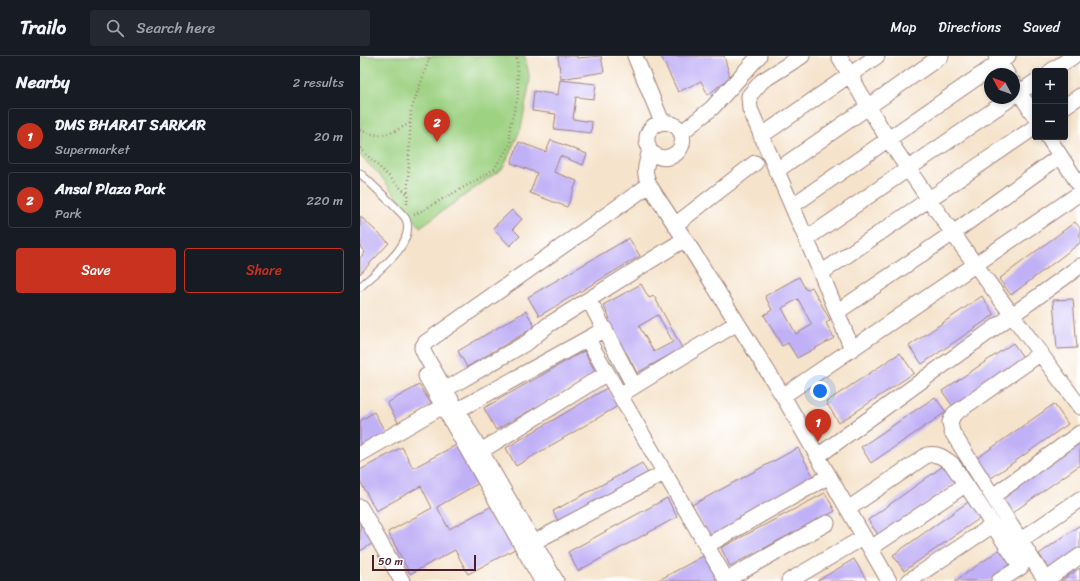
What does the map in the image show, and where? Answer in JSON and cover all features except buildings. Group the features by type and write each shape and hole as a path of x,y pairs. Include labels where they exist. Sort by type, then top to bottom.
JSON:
{"street":[{"path":"635,56 662,122"},
{"path":"681,133 712,108 759,56"},
{"path":"802,56 762,81 749,96 750,109 852,349"},
{"path":"839,56 888,138 974,264 1080,408"},
{"path":"761,136 877,56"},
{"path":"776,171 941,56"},
{"path":"1056,68 1074,56"},
{"path":"792,206 888,138 1003,62"},
{"path":"1020,90 1032,84"},
{"path":"1068,104 1080,96"},
{"path":"1020,100 1032,114"},
{"path":"806,239 909,169 999,104"},
{"path":"662,122 672,124 681,133 682,143 676,154 671,157 660,158 650,151 646,140 651,128 662,122"},
{"path":"821,273 1032,129"},
{"path":"1050,140 1080,186"},
{"path":"650,151 645,165 645,174 649,185 783,396 867,543 884,579"},
{"path":"837,312 953,233 1060,156"},
{"path":"675,225 755,163"},
{"path":"556,581 446,389 425,356 422,348 425,343 649,185"},
{"path":"783,396 1080,193"},
{"path":"446,389 528,342 548,325 685,240"},
{"path":"818,456 1080,266"},
{"path":"589,300 634,386"},
{"path":"620,395 738,323"},
{"path":"458,410 588,340 604,329"},
{"path":"588,340 726,580 827,523"},
{"path":"1041,354 954,414 950,422 952,432 1046,580 1080,556"},
{"path":"481,451 607,373"},
{"path":"426,376 542,581"},
{"path":"360,454 443,406"},
{"path":"993,496 1080,434"},
{"path":"848,509 927,455 934,454 942,456 952,464 1021,567 999,581"},
{"path":"534,542 664,473"},
{"path":"706,546 829,476"},
{"path":"789,581 867,543 966,485"},
{"path":"1021,540 1080,499"},
{"path":"360,507 402,581"},
{"path":"909,581 993,526"}],"lane":[{"path":"360,173 406,218 408,233 401,249 360,287"}],"path":[{"path":"430,56 411,111 406,218 442,200 494,168 510,144 510,126 518,97 517,56"},
{"path":"360,130 383,136 411,123"},
{"path":"360,148 407,195"}],"green space":[{"path":"360,56 525,56 530,80 521,128 503,168 420,227 378,173 360,156"}],"place":[{"name":"Ansal Plaza Park","path":"437,142"},
{"name":"DMS BHARAT SARKAR","path":"818,442"}]}
